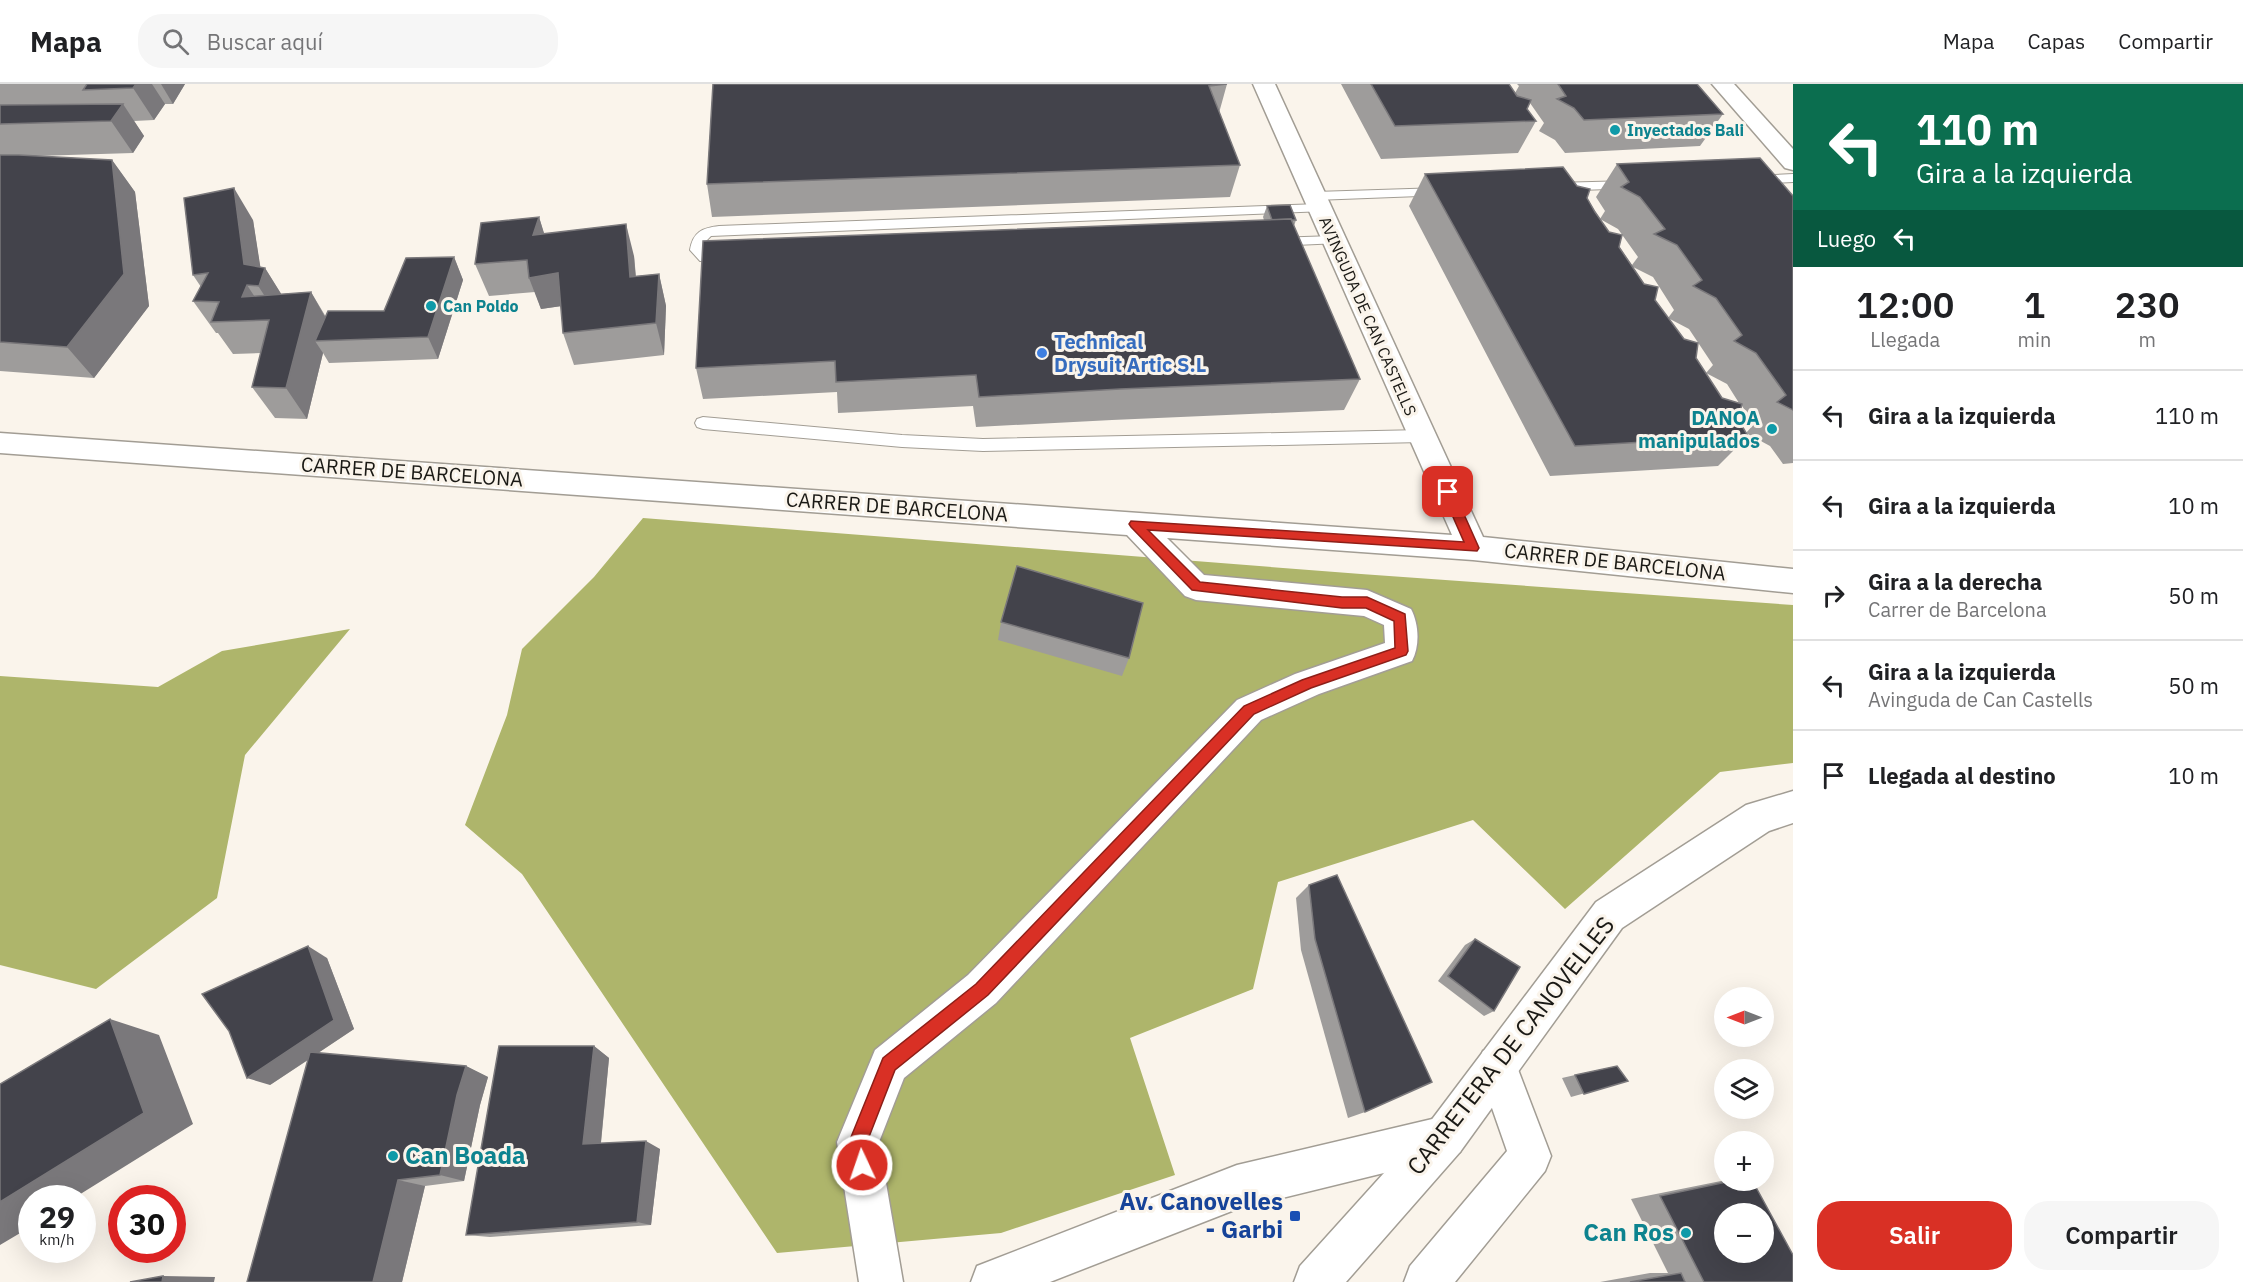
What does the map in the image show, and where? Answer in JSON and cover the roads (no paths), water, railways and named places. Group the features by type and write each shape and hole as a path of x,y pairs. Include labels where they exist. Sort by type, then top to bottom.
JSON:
{"street":[{"name":"AVINGUDA DE CAN CASTELLS","path":"1264,84 1473,548"},
{"path":"1723,84 1793,163"},
{"name":"CARRER DE BARCELONA","path":"0,443 1473,548 1793,581"},
{"path":"881,1282 858,1142 889,1064 982,989 1249,710 1307,684 1401,651 1400,618 1367,603 1196,587 1135,524"},
{"name":"CARRETERA DE CANOVELLES","path":"1316,1282 1445,1137 1609,915 1759,817 1793,807"},
{"path":"1426,1282 1530,1156 1497,1065"},
{"path":"993,1282 1237,1187 1445,1137"}],"lane":[{"path":"1733,181 1793,178"},
{"path":"1542,188 1650,184"},
{"path":"743,258 705,258 697,250 699,238 707,232 719,230 1317,202 1458,191"},
{"path":"1263,242 1334,240"},
{"path":"703,423 903,441 983,445 1423,436"}],"place":[{"name":"Inyectados Bali","path":"1615,130"},
{"name":"Can Poldo","path":"431,306"},
{"name":"Technical Drysuit Artic S.L","path":"1042,353"},
{"name":"DANOA manipulados","path":"1772,429"},
{"name":"Can Boada","path":"393,1156"},
{"name":"Av. Canovelles - Garbi","path":"1295,1216"},
{"name":"Can Ros","path":"1686,1233"}]}
